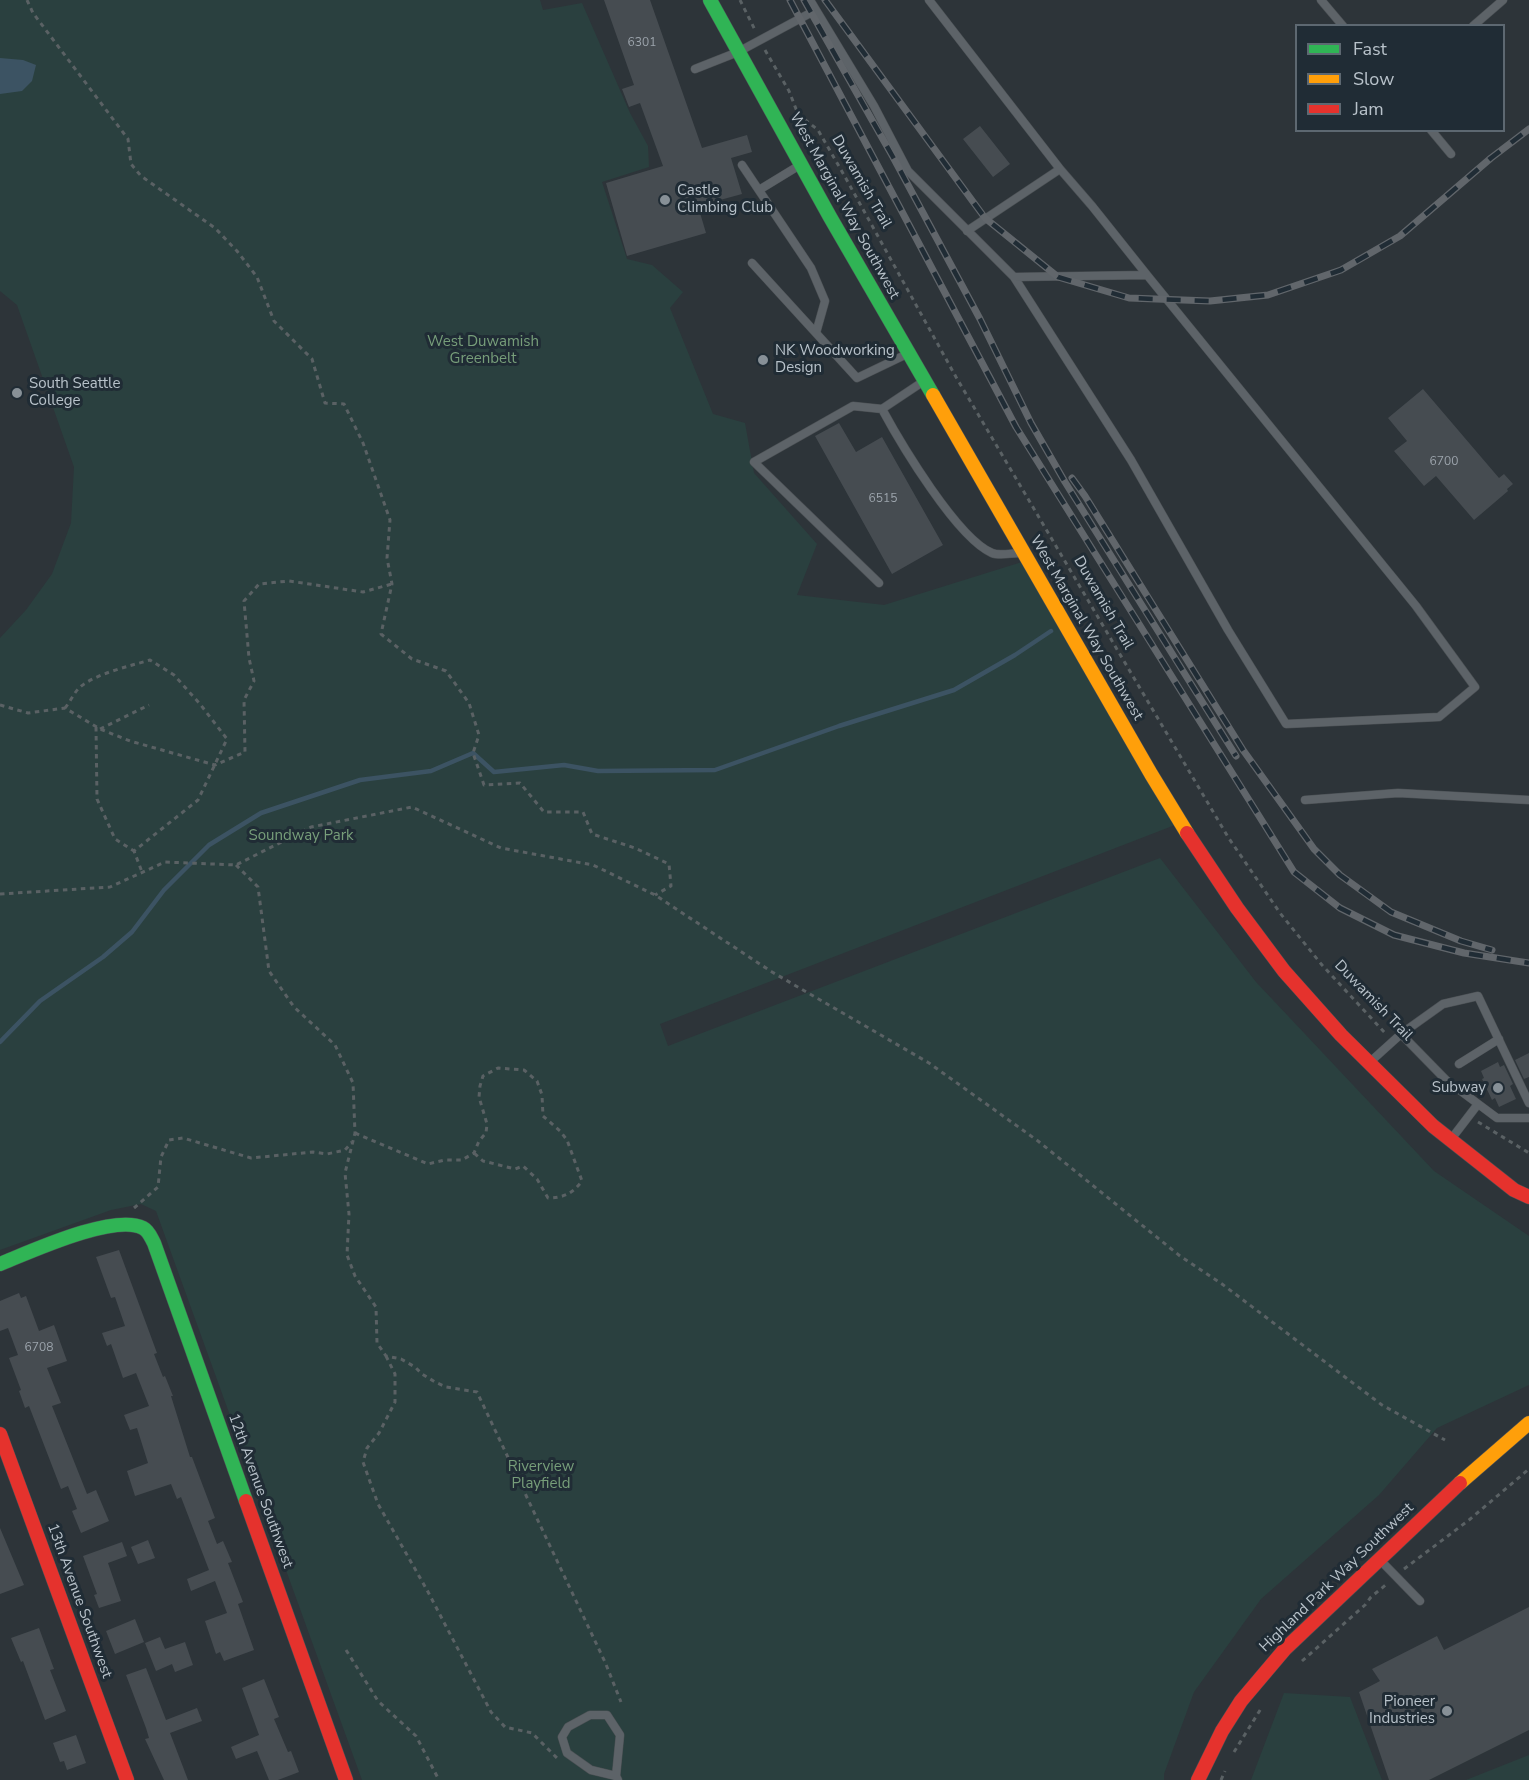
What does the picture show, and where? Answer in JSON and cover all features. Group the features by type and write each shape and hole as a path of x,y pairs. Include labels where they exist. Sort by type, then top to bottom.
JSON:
{"main road":[{"name":"West Marginal Way Southwest","path":"710,0 801,165 1194,844 1284,971 1341,1035 1433,1126 1522,1191"},
{"path":"0,1264 109,1225 130,1224"},
{"name":"12th Avenue Southwest","path":"130,1224 143,1228 149,1233 154,1243 346,1780"},
{"name":"Highland Park Way Southwest","path":"1198,1780 1222,1731 1241,1701 1285,1649 1441,1500 1529,1424"},
{"name":"13th Avenue Southwest","path":"0,1434 127,1780"}],"lane":[{"path":"810,0 874,106 908,171 1014,277 1131,460 1228,630 1286,724 1439,717 1474,687 1416,606 1060,169 930,0"},
{"path":"1322,0 1341,24"},
{"path":"1475,24 1503,0"},
{"path":"695,69 738,52 816,10"},
{"path":"1433,132 1451,154"},
{"path":"742,165 811,267 825,301 816,333"},
{"path":"759,190 801,165"},
{"path":"967,231 1060,169"},
{"path":"752,263 857,378 909,353"},
{"path":"1014,277 1147,275"},
{"path":"879,583 754,462 853,406 882,409 926,380"},
{"path":"882,409 947,510 974,540 994,554 1024,552"},
{"path":"1305,800 1398,793 1529,800"},
{"path":"1369,1063 1401,1034 1443,1004 1478,996 1529,1103"},
{"path":"1401,1034 1446,1080 1497,1118 1529,1118"},
{"path":"1459,1064 1499,1039"},
{"path":"1451,1139 1478,1104"},
{"path":"1380,1560 1420,1601"},
{"path":"590,1715 607,1715 620,1735 617,1778 591,1770 567,1753 562,1737 568,1727 590,1715"}],"path":[{"path":"27,0 33,13 128,139 131,164 141,176 215,228 237,251 257,277 274,321 312,359 325,403 344,404 363,443 390,520 387,558 392,584 381,634 412,659 446,671 468,703 479,735 473,753 484,784 520,783 544,812 583,812 592,834 635,848 669,864 672,886 654,895"},
{"name":"Duwamish Trail","path":"740,0 789,91 798,114 818,130 956,377 1228,837 1280,913 1322,965 1393,1041"},
{"path":"0,705 28,713 65,708 98,728 130,741 215,765 245,752 244,700 254,681 249,658 244,601 259,584 289,581 363,592 392,584"},
{"path":"65,708 78,688 110,672 150,660 174,675 227,739 198,800 135,851"},
{"path":"98,728 149,705"},
{"path":"98,728 97,799 115,839 135,851 142,872"},
{"path":"0,894 110,887 165,862 236,865 311,827 412,807 501,849 593,865 654,895 772,972 929,1063 1038,1141 1180,1257 1222,1284 1382,1405 1445,1440"},
{"path":"236,865 258,887 269,971 294,1007 335,1045 352,1083 355,1133 345,1173 349,1214 347,1255 355,1276 376,1307 377,1343 395,1374 395,1402 379,1433 367,1448 363,1462 378,1504 427,1590 491,1712 505,1727 532,1733 552,1755 560,1760"},
{"path":"355,1133 428,1164 445,1160 462,1161 474,1153 479,1141 486,1133 487,1124 479,1097 483,1076 498,1068 524,1070 537,1081 542,1095 543,1116 567,1140 582,1181 575,1191 556,1198 548,1198 537,1179 523,1166 515,1169 483,1161 474,1153"},
{"path":"1470,1115 1529,1153"},
{"path":"130,1224 126,1211 134,1208 158,1187 161,1157 169,1140 183,1138 251,1158 313,1152 327,1154 345,1150 354,1139"},
{"path":"386,1356 400,1359 446,1387 477,1392 605,1662 621,1702"},
{"path":"1296,1666 1396,1576 1469,1520 1529,1469"},
{"path":"346,1650 378,1701 416,1736 439,1780"},
{"path":"1230,1759 1267,1700"}],"green space":[{"path":"0,0 540,0 543,10 582,3 630,113 648,146 649,167 602,182 627,259 652,265 683,292 670,308 713,414 745,423 754,473 817,544 797,595 884,605 1022,562 1175,825 660,1024 668,1046 1160,858 1256,982 1434,1171 1529,1236 1529,1385 1437,1428 1379,1495 1261,1599 1194,1692 1164,1774 1164,1780 362,1780 156,1211 141,1204 111,1210 0,1250 0,638 26,610 52,574 71,523 74,467 17,305 0,291"},
{"path":"1284,1693 1350,1697 1382,1780 1251,1780"},
{"path":"1529,1755 1529,1780 1466,1780"}],"water":[{"path":"0,58 23,60 36,65 32,81 22,91 0,94"}],"building":[{"path":"604,0 650,0 702,148 747,135 752,152 731,158 742,194 698,206 706,233 627,256 606,183 663,166 640,103 629,107 622,89 634,85"},
{"path":"980,126 1010,164 993,177 963,139"},
{"path":"1423,389 1499,478 1504,474 1513,484 1474,520 1436,476 1424,486 1394,451 1407,441 1388,418"},
{"path":"839,423 856,452 882,437 943,545 892,574 815,436"},
{"path":"1529,1053 1529,1077 1524,1079 1515,1060"},
{"name":"Subway","path":"1498,1062 1500,1067 1504,1065 1513,1084 1510,1086 1516,1099 1499,1107 1495,1098 1492,1100 1482,1079 1484,1078 1481,1071"},
{"path":"119,1250 157,1353 154,1354 173,1396 171,1396 190,1457 192,1457 215,1518 208,1521 217,1544 223,1541 232,1562 228,1563 243,1602 238,1604 254,1650 224,1661 220,1652 216,1654 205,1621 227,1613 215,1581 191,1591 187,1579 209,1570 181,1497 177,1499 171,1484 135,1496 127,1471 148,1463 137,1428 130,1430 124,1415 149,1406 136,1373 123,1378 111,1344 107,1346 102,1333 125,1326 115,1297 111,1298 96,1257"},
{"path":"19,1293 21,1298 26,1296 39,1331 54,1325 67,1361 47,1368 61,1403 52,1406 87,1494 96,1490 109,1521 81,1533 72,1511 77,1509 68,1486 61,1489 29,1406 25,1408 9,1358 18,1355 8,1328 0,1331 0,1301"},
{"path":"0,1528 24,1585 0,1594"},
{"path":"148,1540 155,1558 138,1564 131,1547"},
{"path":"122,1542 127,1556 108,1563 121,1601 99,1608 94,1595 97,1594 83,1556"},
{"name":"Pioneer Industries","path":"1529,1607 1529,1730 1429,1780 1389,1780 1359,1692 1380,1681 1372,1669 1437,1636 1444,1650"},
{"path":"135,1619 144,1642 115,1654 106,1631"},
{"path":"39,1628 54,1669 50,1670 66,1711 45,1720 23,1661 21,1662 11,1638"},
{"path":"160,1637 165,1649 185,1642 193,1665 175,1672 172,1664 156,1671 145,1643"},
{"path":"146,1668 166,1720 197,1708 202,1721 170,1733 188,1780 164,1780 145,1739 149,1738 126,1675"},
{"path":"264,1679 279,1717 274,1719 299,1772 278,1780 269,1780 257,1751 236,1759 231,1747 259,1735 242,1688"},
{"path":"76,1735 86,1763 67,1770 64,1761 60,1762 53,1743"}],"waterway":[{"path":"0,1042 40,1001 103,957 132,932 164,890 209,845 261,813 360,780 431,771 473,753 494,772 564,765 598,771 715,770 839,726 954,690 1051,631"}],"railway":[{"path":"790,0 1016,427 1294,872 1340,908 1394,935 1464,953 1529,963"},
{"path":"804,0 893,157 980,319 1031,423 1065,482 1236,756"},
{"path":"825,0 985,218 1058,277 1129,298 1210,301 1268,295 1341,270 1400,236 1491,158 1529,129"},
{"path":"1072,478 1243,750 1314,849 1340,875 1391,912 1461,941 1492,950"}],"traffic: fast":[{"path":"710,0 830,217 933,395"},
{"path":"0,1264 51,1243 93,1230 130,1225 147,1231 154,1243 246,1501"}],"traffic: slow":[{"path":"933,395 1187,833"},
{"path":"1460,1483 1529,1423"}],"traffic: jam":[{"path":"1187,833 1237,908 1284,971 1341,1035 1433,1126 1514,1190 1529,1197"},
{"path":"0,1434 127,1780"},
{"path":"1198,1780 1222,1731 1241,1701 1285,1649 1460,1483"},
{"path":"246,1501 346,1780"}],"place":[{"name":"Castle Climbing Club","path":"665,200"},
{"name":"NK Woodworking Design","path":"763,360"},
{"name":"South Seattle College","path":"17,393"},
{"name":"Subway","path":"1498,1088"},
{"name":"Pioneer Industries","path":"1447,1711"}],"park label":[{"name":"West Duwamish Greenbelt","path":"483,350"},
{"name":"Soundway Park","path":"301,836"},
{"name":"Riverview Playfield","path":"541,1476"}]}
